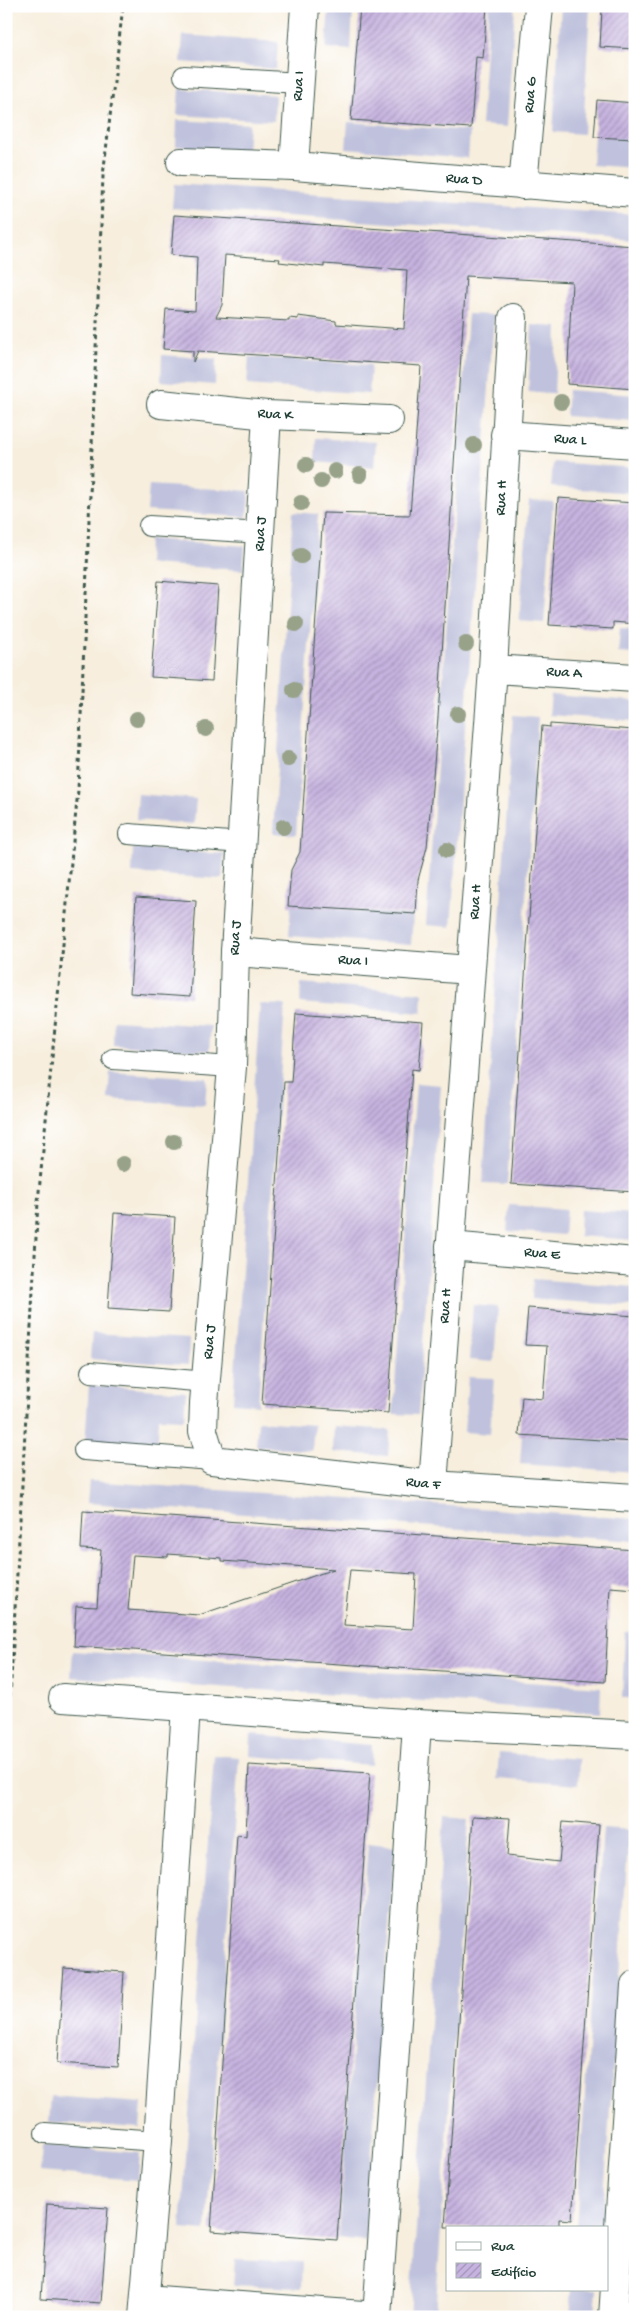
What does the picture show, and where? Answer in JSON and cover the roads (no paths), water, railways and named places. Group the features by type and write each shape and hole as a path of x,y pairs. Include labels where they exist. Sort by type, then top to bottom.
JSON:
{"street":[{"name":"Rua I","path":"294,166 304,6"},
{"name":"Rua G","path":"523,185 539,6"},
{"name":"Rua D","path":"181,162 294,166 635,193"},
{"name":"Rua H","path":"432,1485 494,669 505,435 513,318"},
{"name":"Rua K","path":"161,404 267,415 389,420"},
{"name":"Rua J","path":"212,1460 203,1431 232,1067 235,952 262,533 267,415"},
{"name":"Rua L","path":"505,435 635,444"},
{"name":"Rua A","path":"494,669 635,678"},
{"name":"Rua I","path":"235,952 470,970"},
{"name":"Rua E","path":"450,1246 635,1262"},
{"name":"Rua F","path":"212,1460 432,1485 635,1498"},
{"path":"62,1698 417,1724 635,1735"},
{"path":"186,1707 158,2141 144,2308 377,2316 417,1724"},
{"path":"620,2315 635,1986"}],"lane":[{"path":"184,76 300,83"},
{"path":"149,526 262,533"},
{"path":"129,834 242,843"},
{"path":"113,1059 232,1067"},
{"path":"91,1372 207,1382"},
{"path":"84,1450 212,1460"},
{"path":"45,2133 158,2141"}]}
